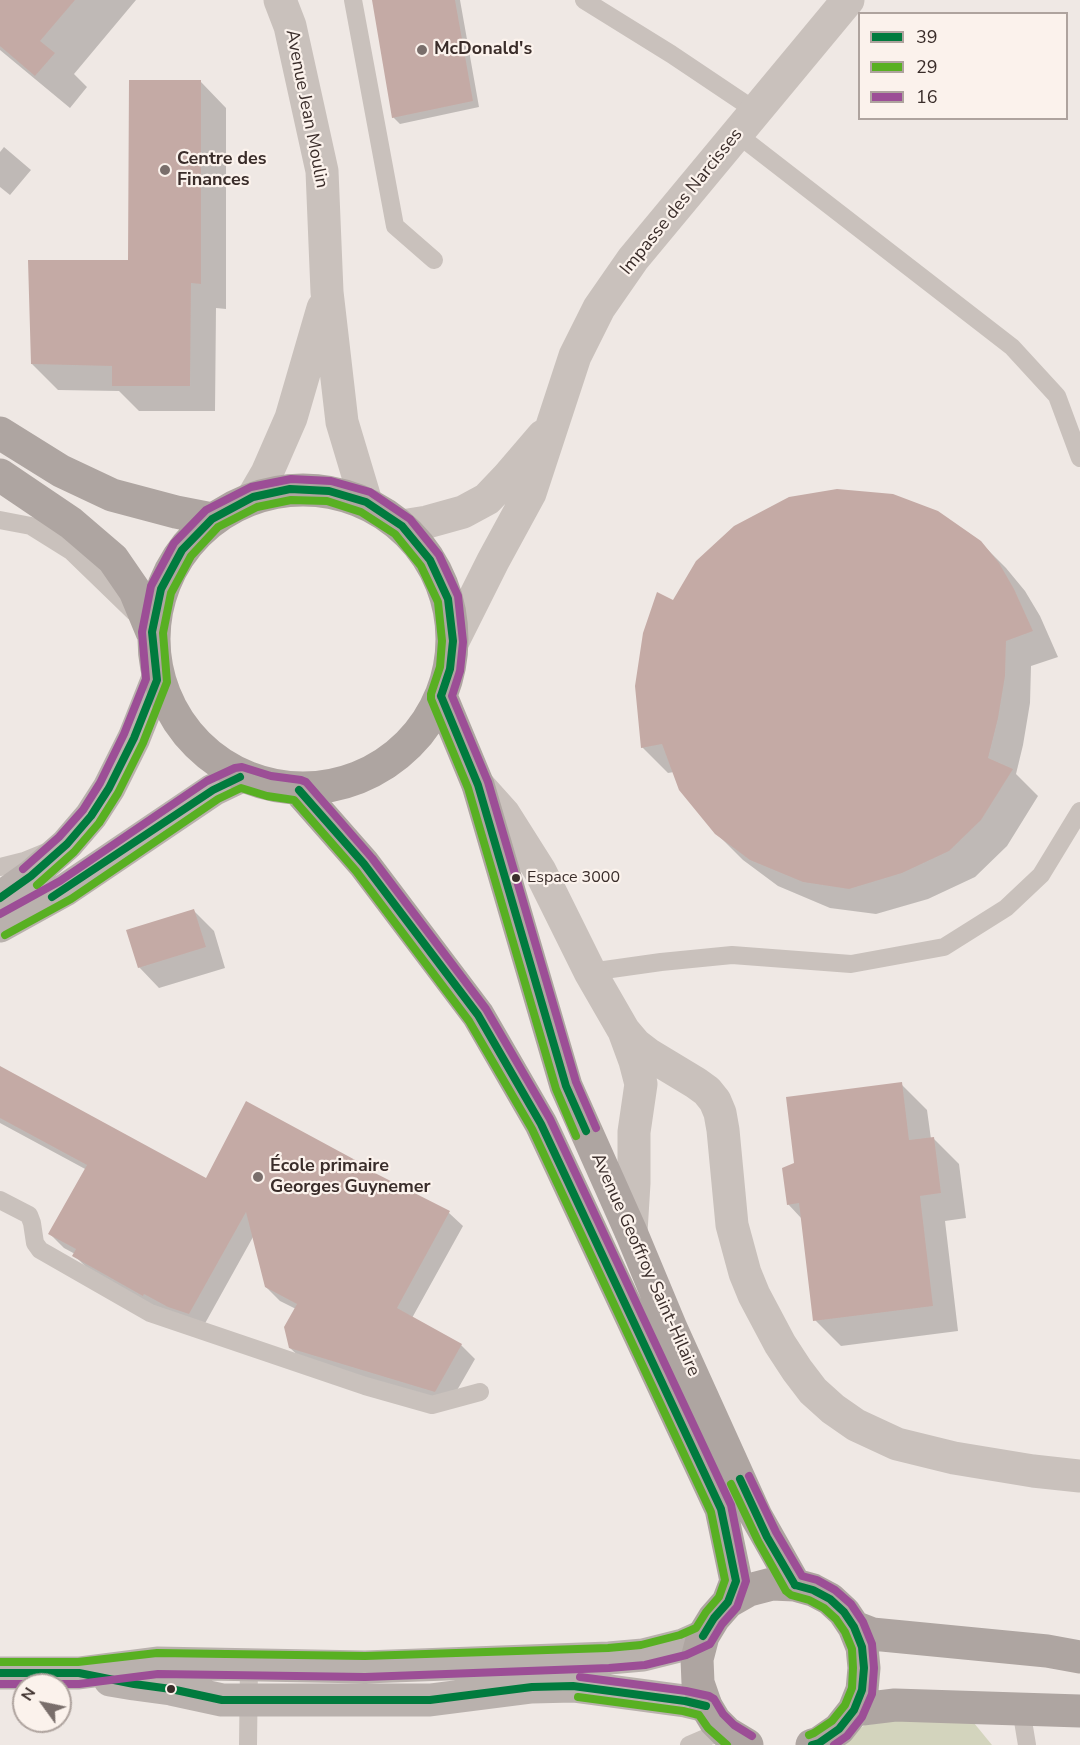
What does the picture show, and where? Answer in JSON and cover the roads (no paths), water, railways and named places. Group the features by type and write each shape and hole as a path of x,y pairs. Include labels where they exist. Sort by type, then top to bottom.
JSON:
{"main road":[{"path":"0,434 62,471 112,495 212,519"},
{"path":"0,476 70,523 113,559 135,591 152,632 158,680 175,719 203,753 240,777 269,786 299,790 344,784 385,765 418,735 441,696 450,669 453,641 448,599 430,560 402,526 366,502 329,491 290,489 252,497 212,519 182,550 161,589 152,632"},
{"path":"0,898 31,876 67,844 91,816 109,788 134,738 158,680"},
{"name":"Avenue Geoffroy Saint-Hilaire","path":"441,696 478,785 566,1086 756,1516 795,1585"},
{"path":"0,926 65,890 213,790 240,777"},
{"name":"Avenue Geoffroy Saint-Hilaire","path":"299,790 364,864 478,1015 541,1124 720,1509 736,1581 728,1602"},
{"path":"737,1739 715,1721 706,1706 698,1683 697,1659 703,1636 714,1618 728,1602 749,1590 772,1584 795,1585 813,1590 830,1599 854,1627 862,1647 864,1668 862,1690 854,1710 838,1729 819,1743 812,1745"},
{"path":"854,1627 872,1634 1047,1651 1080,1657"},
{"path":"0,1672 79,1673 158,1663 384,1667 609,1658 643,1655 683,1646 703,1636"},
{"path":"79,1673 222,1700 430,1700 532,1687 573,1686 685,1701 706,1706"},
{"path":"854,1710 895,1705 1080,1711"}],"street":[{"name":"Avenue Jean Moulin","path":"280,0 290,26 322,171 327,292 342,422 366,502"},
{"name":"Impasse des Narcisses","path":"453,641 530,494 575,356 600,308 633,259 848,0"},
{"name":"Avenue Jean Moulin","path":"252,497 267,473 291,418 327,292"},
{"name":"Impasse des Narcisses","path":"402,526 428,522 463,512 487,499 552,425"},
{"path":"478,785 504,814 540,871 590,972 624,1031 635,1061 641,1084 634,1132 631,1232"},
{"path":"624,1031 635,1044 696,1083 715,1101 723,1130 732,1225 745,1273 780,1344 813,1391 856,1425 897,1444 954,1458 1080,1476"},
{"path":"639,1104 649,1092 660,1086 696,1083"}],"lane":[{"path":"353,0 395,226 434,260"},
{"path":"584,0 684,64 746,123 1012,347 1057,396 1080,458"},
{"path":"0,520 31,526 71,550 127,603 152,632"},
{"path":"590,972 732,955 851,964 944,947 1006,908 1041,875 1080,811"},
{"path":"0,867 24,861 67,844"},
{"path":"0,1200 29,1215 35,1243 40,1250 150,1313 365,1386 432,1405 480,1392"},
{"path":"248,1745 249,1665"},
{"path":"1021,1709 1027,1745"},
{"path":"688,1745 710,1736 737,1739"}],"place":[{"name":"McDonald's","path":"422,50"},
{"name":"Centre des Finances","path":"165,170"},
{"name":"Espace 3000","path":"516,878"},
{"name":"École primaire Georges Guynemer","path":"258,1177"}]}
